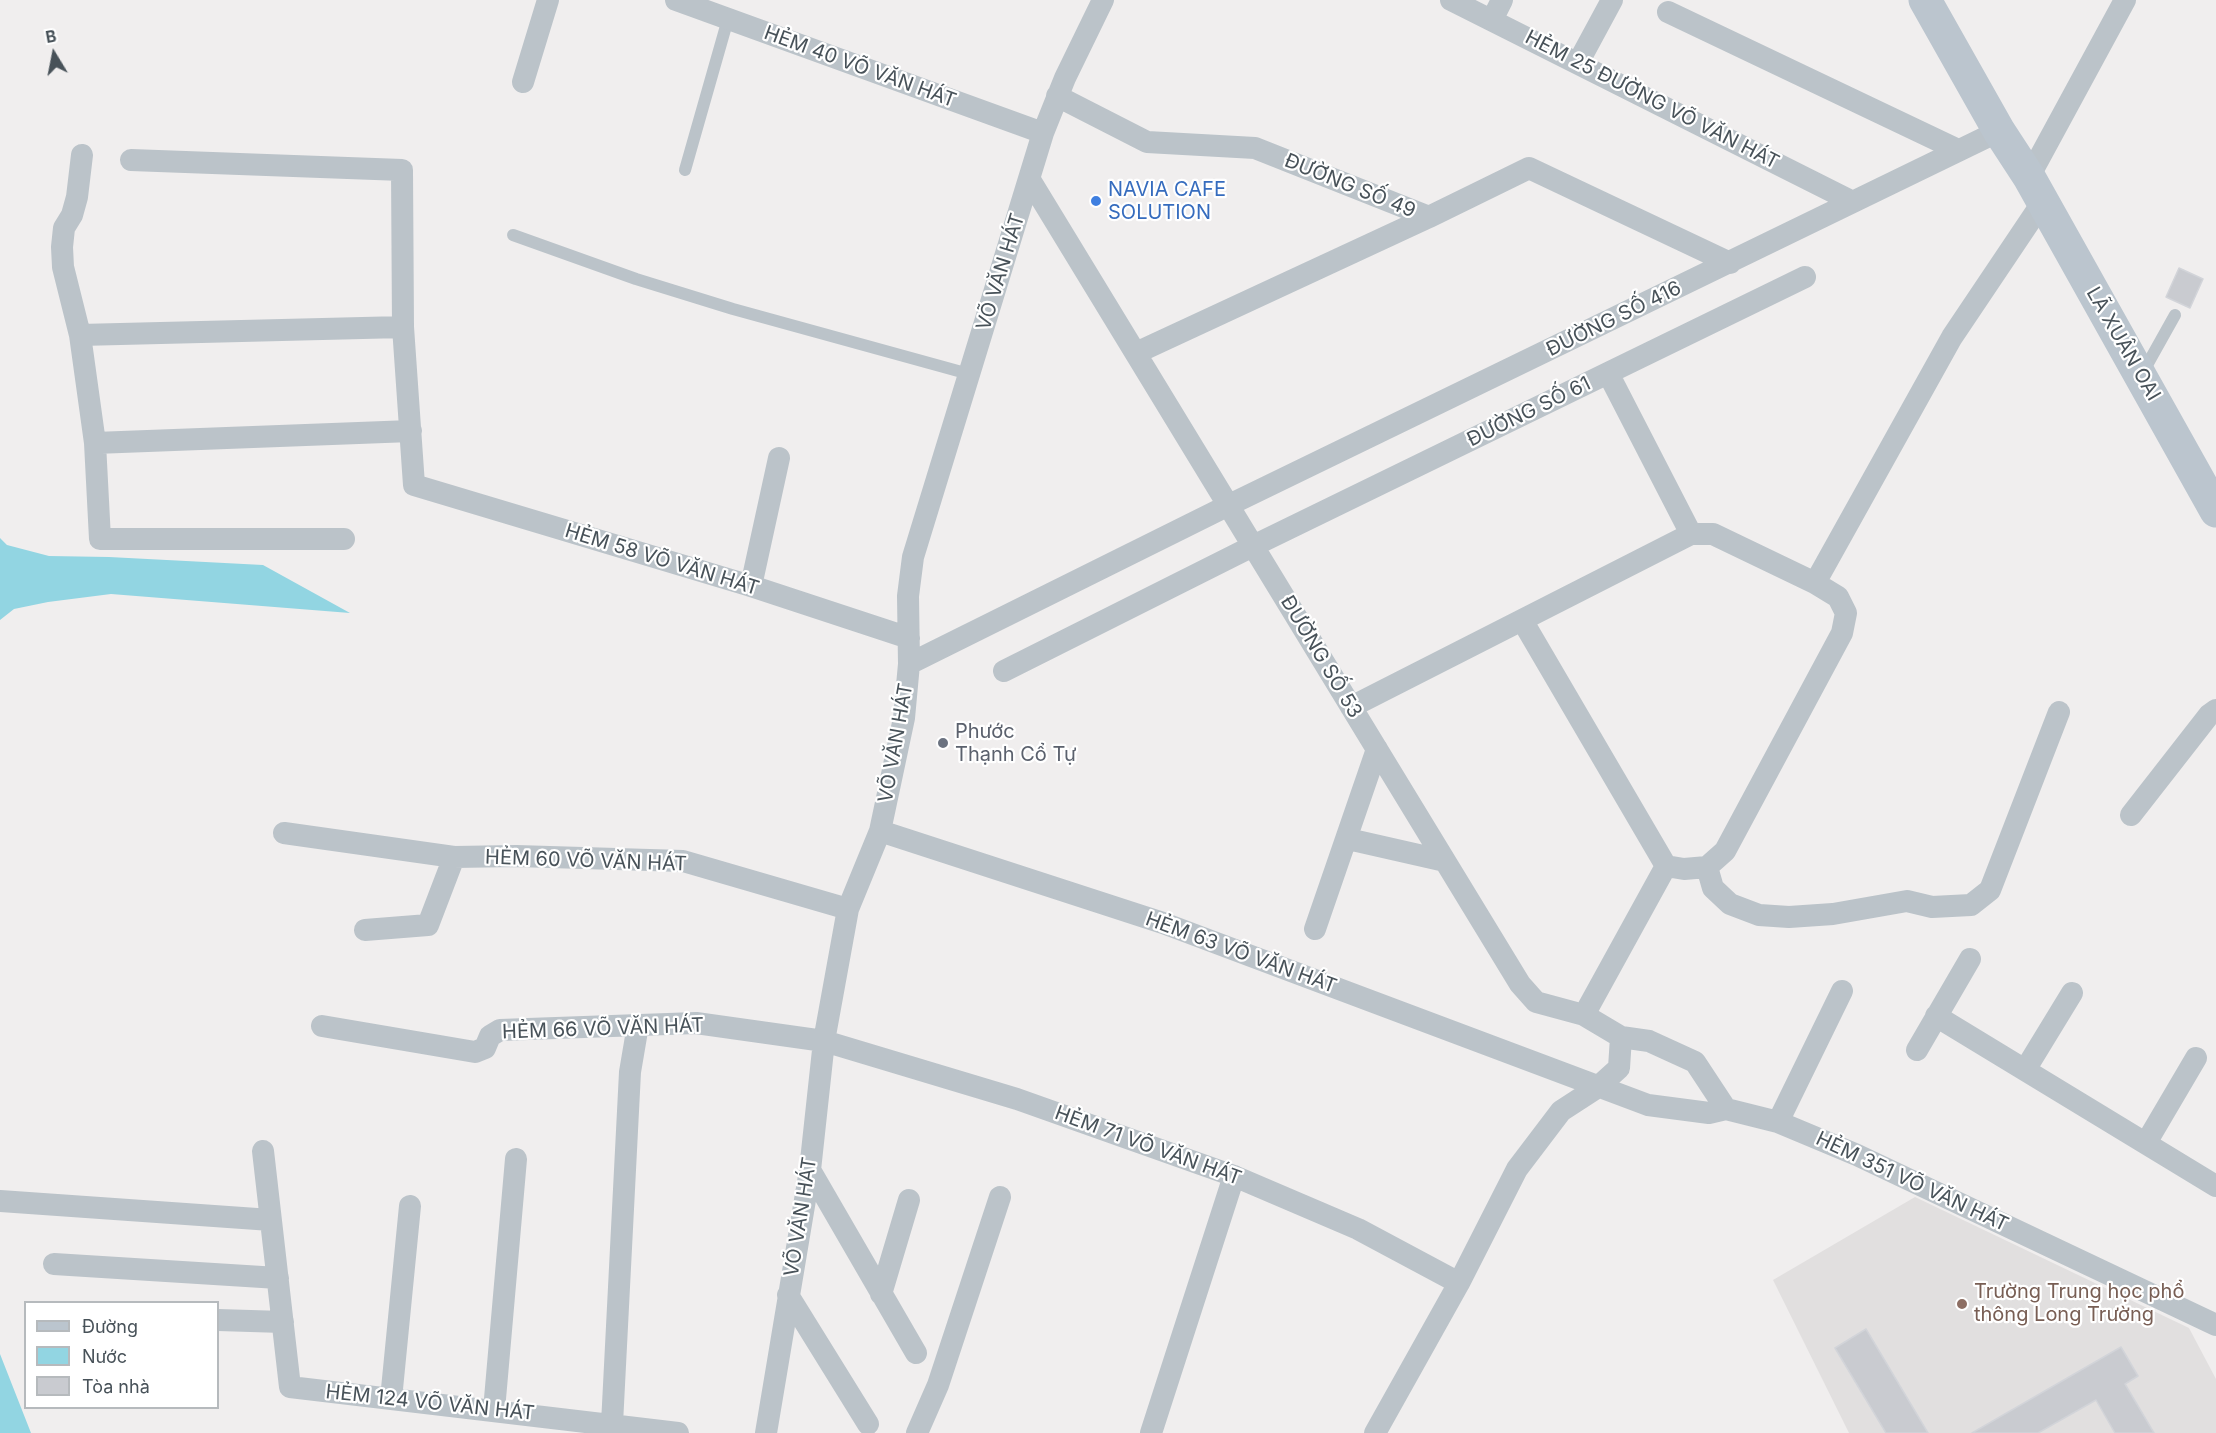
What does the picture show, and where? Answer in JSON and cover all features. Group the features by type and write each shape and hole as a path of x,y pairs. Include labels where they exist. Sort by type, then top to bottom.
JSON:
{"main road":[{"name":"LÃ XUÂN OAI","path":"1925,0 2141,375 2216,511"}],"street":[{"path":"523,82 548,0"},
{"name":"HẺM 40 VÕ VĂN HÁT","path":"676,0 1043,133"},
{"name":"VÕ VĂN HÁT","path":"766,1433 810,1170 824,1041 848,909 880,831 904,718 909,664 908,596 913,557 1043,133 1103,0"},
{"name":"HẺM 25 ĐƯỜNG VÕ VĂN HÁT","path":"1451,0 1497,10 1578,63 1853,202"},
{"path":"1578,63 1612,0"},
{"path":"1815,583 2035,190 2125,0"},
{"path":"1668,12 1958,150"},
{"name":"ĐƯỜNG SỐ 49","path":"1058,96 1147,142 1255,148 1429,217 1529,168 1730,263"},
{"name":"ĐƯỜNG SỐ 416","path":"909,664 1228,505 1999,131"},
{"path":"82,155 77,197 72,215 64,228 62,247 63,267 80,334 94,443 100,539 344,539"},
{"path":"94,443 411,431 404,327 402,170 131,160"},
{"name":"ĐƯỜNG SỐ 53","path":"1030,180 1520,984 1536,1002 1584,1015 1621,1037"},
{"path":"1136,353 1429,217"},
{"name":"ĐƯỜNG SỐ 61","path":"1004,671 1253,546 1805,277"},
{"path":"80,334 404,327"},
{"path":"1608,373 1691,534"},
{"name":"HẺM 58 VÕ VĂN HÁT","path":"411,431 414,485 750,586 909,638"},
{"path":"750,586 779,458"},
{"path":"1351,707 1691,534 1713,534 1815,583 1838,597 1846,613 1842,633 1725,851 1707,867 1684,869 1666,866"},
{"path":"1522,620 1666,866"},
{"path":"2131,815 2209,715 2216,710"},
{"path":"1707,867 1713,888 1730,904 1759,915 1789,917 1833,914 1907,901 1932,907 1971,905 1990,891 2060,712"},
{"path":"1315,929 1348,839 1377,749"},
{"name":"HẺM 63 VÕ VĂN HÁT","path":"880,831 1163,924 1648,1105 1709,1113 1726,1109"},
{"name":"HẺM 60 VÕ VĂN HÁT","path":"284,833 454,857 516,856 683,861 848,909"},
{"path":"1348,839 1445,861"},
{"path":"365,930 428,925 454,857"},
{"path":"1584,1015 1666,866"},
{"path":"1917,1050 1970,959"},
{"path":"1778,1122 1842,991"},
{"path":"2025,1070 2072,993"},
{"path":"1936,1016 2216,1186"},
{"name":"HẺM 66 VÕ VĂN HÁT","path":"322,1026 475,1052 485,1048 493,1033 500,1030 696,1023 824,1041"},
{"path":"612,1424 630,1072 638,1025"},
{"path":"1376,1433 1459,1283 1517,1170 1561,1111 1598,1087 1619,1068 1621,1037 1649,1041 1695,1062 1726,1109"},
{"name":"HẺM 71 VÕ VĂN HÁT","path":"824,1041 1017,1099 1234,1176 1358,1229 1459,1283"},
{"path":"2146,1143 2196,1058"},
{"name":"HẺM 351 VÕ VĂN HÁT","path":"1726,1109 1778,1122 1857,1155 2216,1324"},
{"path":"219,1320 283,1322 263,1151"},
{"path":"494,1410 516,1159"},
{"path":"810,1170 916,1353"},
{"path":"1151,1433 1234,1176"},
{"path":"917,1433 938,1385 999,1197"},
{"path":"881,1294 909,1200"},
{"path":"0,1201 272,1220"},
{"path":"391,1398 410,1206"},
{"path":"54,1264 278,1278"},
{"path":"789,1295 868,1424"},
{"name":"HẺM 124 VÕ VĂN HÁT","path":"283,1322 290,1387 678,1433"}],"lane":[{"path":"685,170 728,19"},
{"path":"513,235 636,279 733,309 969,374"},
{"path":"2141,375 2175,315"}],"shaded area":[{"name":"Trường Trung học phổ thông Long Trường","path":"1915,1197 2189,1328 2216,1379 2216,1433 1849,1433 1773,1280"}],"water":[{"path":"0,538 7,545 49,556 263,565 350,613 111,594 14,609 0,620"},
{"path":"0,1354 31,1433 0,1433"}],"building":[{"path":"2179,268 2203,279 2190,308 2166,297"},
{"path":"1866,1329 1928,1433 1886,1433 1835,1348"},
{"path":"2121,1347 2138,1376 2125,1384 2154,1433 2115,1433 2096,1400 2038,1433 1972,1433"}],"place":[{"name":"NAVIA CAFE SOLUTION","path":"1096,201"},
{"name":"Phước Thạnh Cổ Tự","path":"943,743"},
{"name":"Trường Trung học phổ thông Long Trường","path":"1962,1304"}]}
